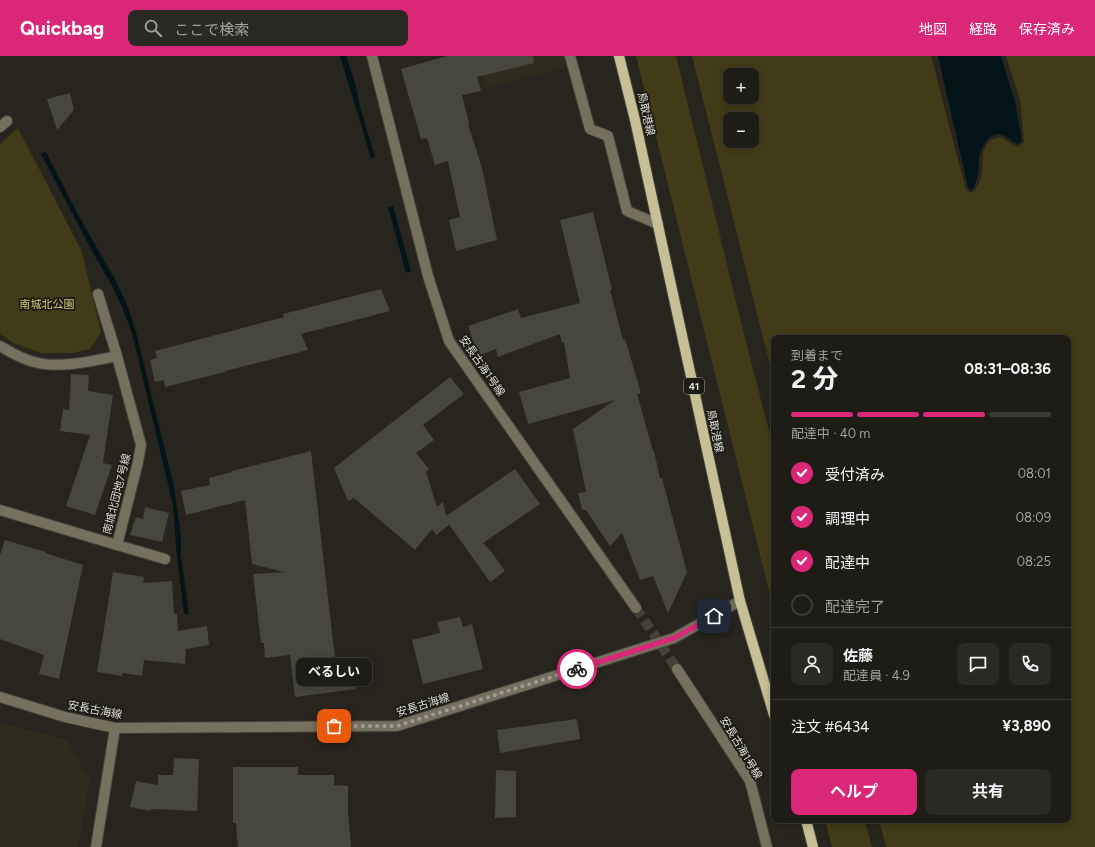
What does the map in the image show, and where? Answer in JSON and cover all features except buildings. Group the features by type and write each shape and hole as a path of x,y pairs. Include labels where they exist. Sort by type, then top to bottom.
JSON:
{"main road":[{"name":"鳥取港線","path":"619,56 636,120 740,601 771,705"},
{"path":"807,823 813,847"}],"street":[{"name":"安長古海1号線","path":"372,56 428,276 450,341 636,608"},
{"path":"570,56 590,129 608,136 627,211 658,224"},
{"name":"南城北団地7号線","path":"0,510 117,545 141,445 117,356 98,294"},
{"path":"0,346 34,362 59,365 96,361 117,356"},
{"path":"117,545 165,559"},
{"name":"安長古海線","path":"0,697 65,717 115,728 397,726 674,638 740,601"},
{"name":"安長古海1号線","path":"677,669 750,781 768,847"},
{"path":"96,847 115,728"}],"shaded area":[{"path":"340,56 346,56 375,157 371,158"},
{"path":"477,56 564,56 567,68 485,89"},
{"path":"938,56 1001,56 1015,102 1022,141 1018,144 999,134 995,134 988,139 980,154 979,170 975,185 971,191 968,187"},
{"path":"46,152 80,218 116,281 128,307 136,332 174,487 181,535 181,556 189,614 184,614 177,557 173,505 132,333 111,284 41,154"},
{"path":"393,206 411,271 406,273 388,207"},
{"path":"0,723 67,740 90,781 78,847 0,847"}],"green space":[{"path":"636,56 676,56 771,438 771,599"},
{"path":"692,56 931,56 966,190 972,193 981,179 984,151 989,142 1000,137 1018,147 1024,142 1020,100 1006,56 1095,56 1095,847 886,847 880,823 1071,823 1071,335 771,335 771,369"},
{"name":"南城北公園","path":"18,128 82,252 101,332 90,349 73,353 41,353 13,343 0,334 0,145"},
{"path":"826,823 866,823 872,847 832,847"}],"tunnel":[{"path":"636,608 677,669"}],"way so far":[{"path":"334,726 397,726 577,669"}],"place":[{"name":"べるしい","path":"334,726"}],"route":[{"path":"577,669 674,638 714,616"}]}
